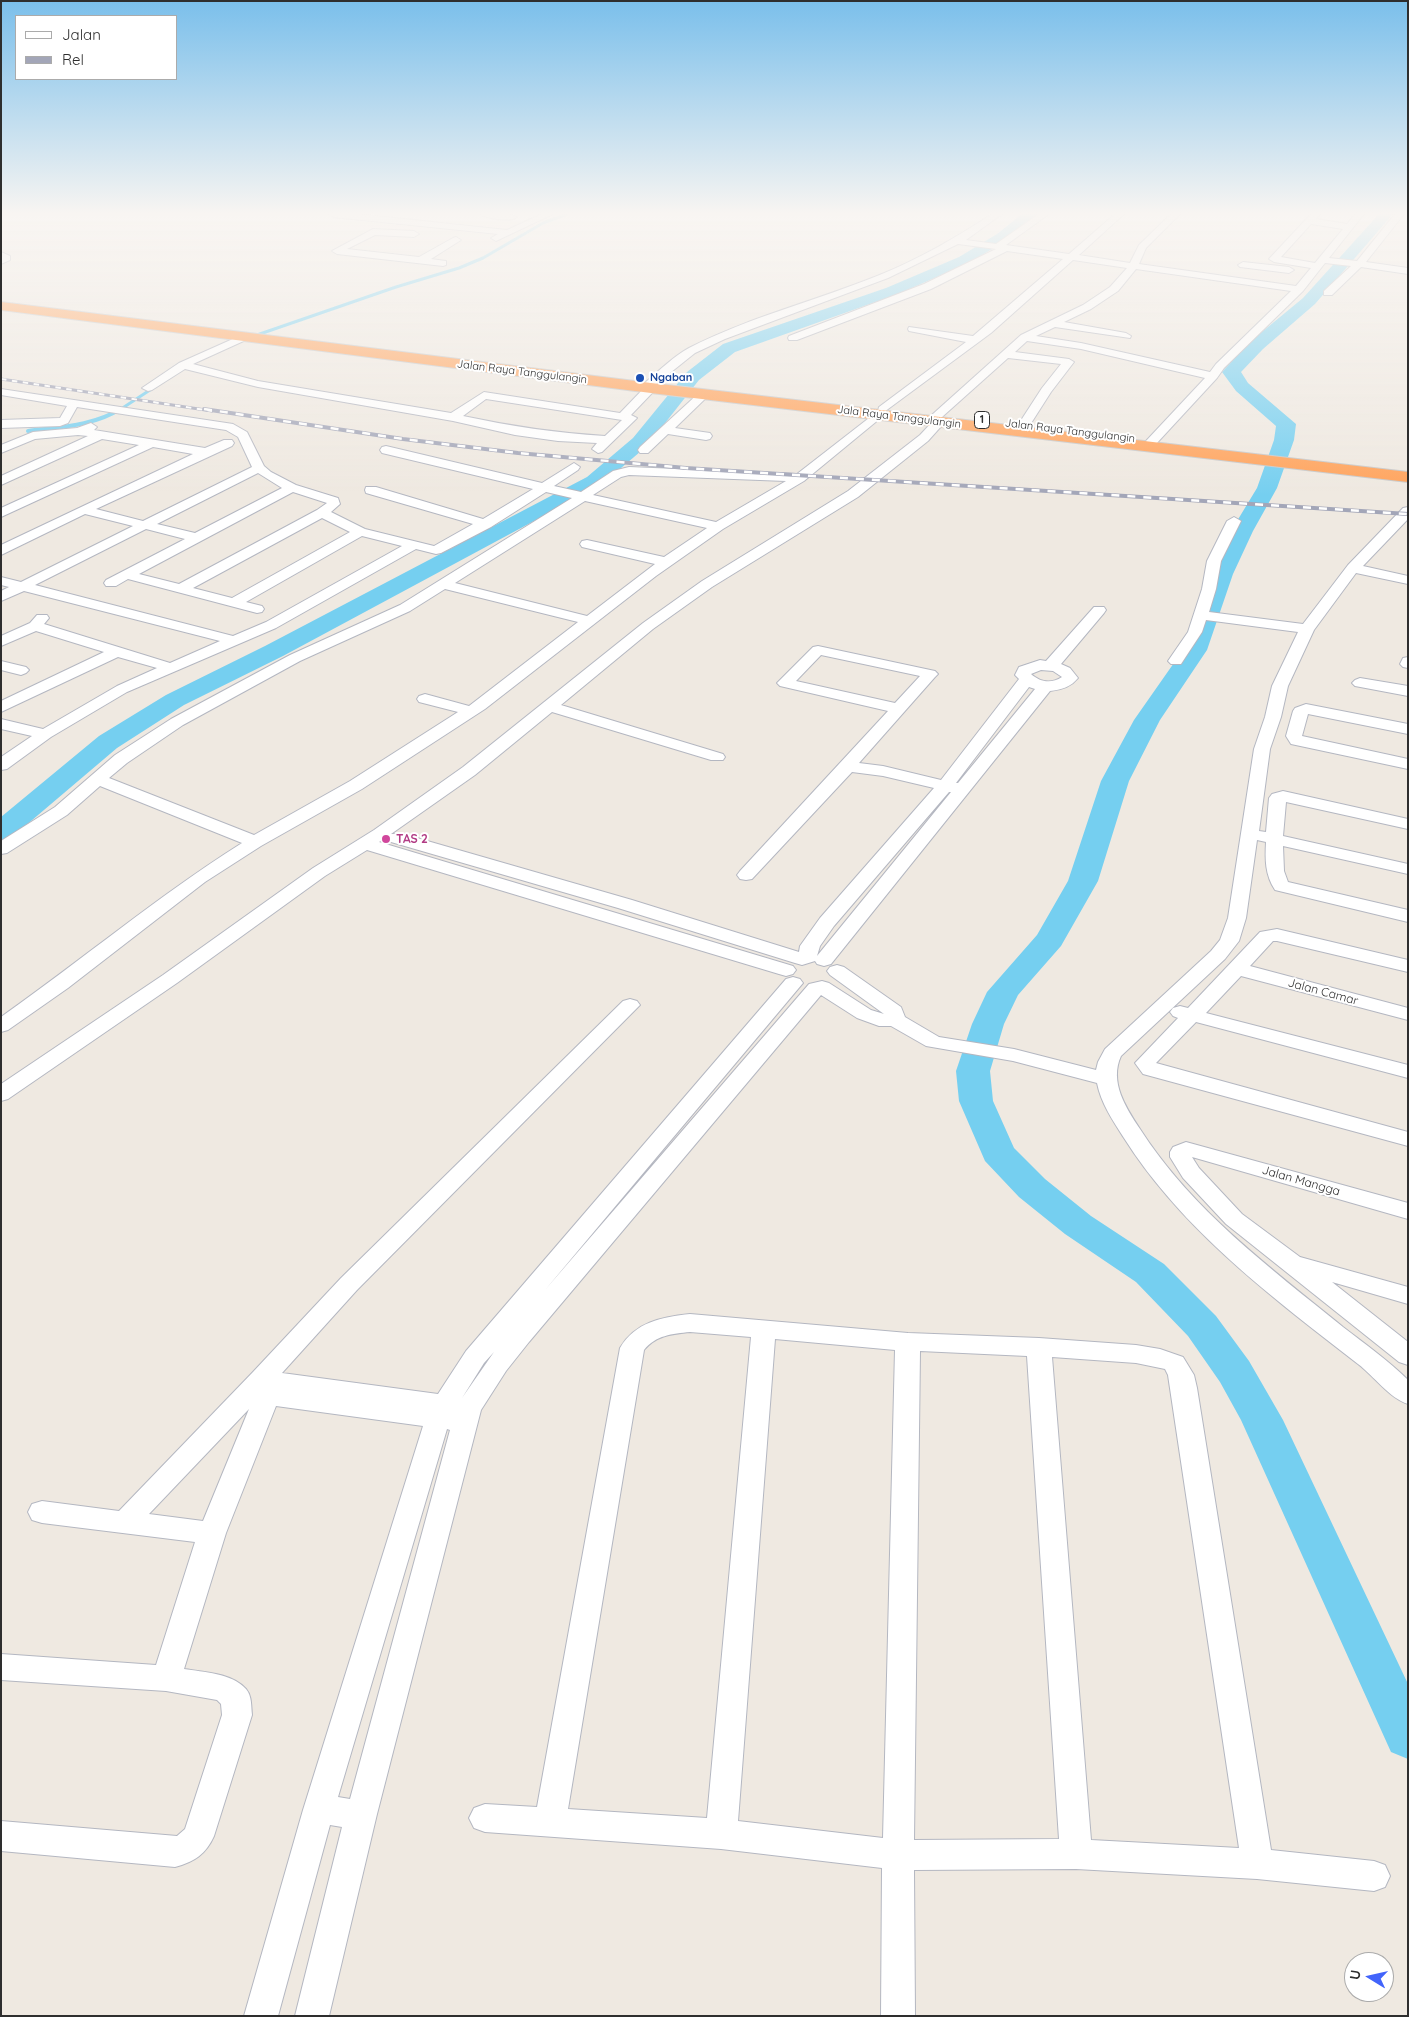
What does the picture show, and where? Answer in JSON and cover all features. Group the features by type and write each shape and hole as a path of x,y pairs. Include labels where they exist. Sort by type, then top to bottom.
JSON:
{"highway":[{"name":"Jalan Raya Tanggulangin","path":"32,308 654,386"},
{"name":"1","path":"654,386 701,392"},
{"name":"Jala Raya Tanggulangin","path":"701,392 1256,456"},
{"name":"Jalan Raya Tanggulangin","path":"938,418 1024,426 1106,438 1152,441 1256,456"},
{"name":"1","path":"1256,456 1408,477"},
{"name":"1","path":"1300,462 1408,470"}],"street":[{"path":"624,416 691,351 713,340 799,308"},
{"path":"793,338 873,308"},
{"path":"1,1026 60,984 199,878 255,842 356,785 472,711 667,562 718,526 800,478 881,412 975,340 1011,308"},
{"path":"1,1094 170,979 319,872 380,834 469,771 630,640 700,589 853,494 924,438 938,418 1025,337 1081,308"},
{"path":"1152,441 1213,376 1220,366 1279,308"},
{"path":"1052,323 1126,336"},
{"path":"913,329 975,340"},
{"path":"148,388 187,366 256,336"},
{"path":"1025,337 1081,346 1213,376"},
{"path":"1006,354 1069,362 1046,390 1024,426"},
{"path":"187,366 258,384 453,417 524,432 602,445 632,419 624,416 484,394 453,417"},
{"path":"1,392 229,427 244,435 258,465 267,475 292,488 333,501 334,504 322,513 181,589"},
{"path":"644,450 666,430 701,392"},
{"path":"1,404 58,401"},
{"path":"1,424 64,421 74,403"},
{"path":"1,449 33,436 78,431 129,412"},
{"path":"666,430 706,436"},
{"path":"78,431 206,452"},
{"path":"1,481 100,435"},
{"path":"399,441 386,450 548,489 718,526"},
{"path":"1,551 18,541 228,443"},
{"path":"1,513 152,444"},
{"path":"1,597 9,584 258,465"},
{"path":"322,513 360,532 436,550 548,489 574,467"},
{"path":"1,849 61,811 121,759 177,722 295,658 398,612 445,585 579,496 617,474 629,471 800,478"},
{"path":"111,583 292,488"},
{"path":"371,490 486,524"},
{"path":"1408,511 1353,568 1307,629 1280,686 1273,717 1262,750 1237,918 1229,941 1218,955 1112,1053 1108,1060 1106,1079 1119,1114 1134,1139 1188,1206 1272,1281 1376,1364 1408,1395"},
{"path":"80,512 194,540"},
{"path":"1176,661 1195,632 1203,615 1214,561 1234,521"},
{"path":"233,603 360,532"},
{"path":"1,537 18,541"},
{"path":"587,544 667,562"},
{"path":"1,765 45,734 122,689 271,625 414,545"},
{"path":"1353,568 1408,580"},
{"path":"128,575 257,609"},
{"path":"9,584 236,641"},
{"path":"445,585 590,621"},
{"path":"1050,666 1067,649 1099,610"},
{"path":"1203,615 1307,629"},
{"path":"1,642 38,622 170,668"},
{"path":"746,875 848,766 899,709 930,674 818,650 785,683 899,709"},
{"path":"1,707 118,651"},
{"path":"1,665 21,670"},
{"path":"1040,665 1061,668 1068,673 1070,678 1057,686 1046,686 1026,680 1023,675 1024,670 1040,665"},
{"path":"951,792 991,726 1026,680"},
{"path":"1360,683 1408,692"},
{"path":"261,2016 319,1810 431,1438 497,1365 660,1155 811,972 951,792 1010,730 1046,686"},
{"path":"425,699 472,711"},
{"path":"549,706 717,757"},
{"path":"1408,729 1311,709 1301,710 1294,736 1298,741 1408,764"},
{"path":"1273,717 1298,722"},
{"path":"1,724 45,734"},
{"path":"991,726 1010,730"},
{"path":"848,766 867,770 879,778 951,792"},
{"path":"97,779 255,842"},
{"path":"1408,824 1283,796 1278,798 1274,838 1276,880 1281,886 1408,916"},
{"path":"380,834 811,972 864,1014 879,1020 895,1020 933,1042 1014,1055 1106,1079"},
{"path":"1249,834 1408,869"},
{"path":"364,843 619,911"},
{"path":"1408,966 1274,934 1264,938 1237,969 1145,1064 1150,1069 1408,1139"},
{"name":"Jalan Camar","path":"1237,969 1408,1014"},
{"path":"126,1521 263,1387 349,1284 630,1005"},
{"path":"1161,1007 1408,1072"},
{"name":"Jalan Mangga","path":"1291,1262 1234,1219 1190,1173 1180,1157 1181,1152 1186,1149 1193,1150 1408,1211"},
{"path":"1272,1281 1291,1262"},
{"path":"1291,1262 1408,1296"},
{"path":"1291,1262 1408,1356"},
{"path":"550,1822 632,1348 636,1341 647,1333 680,1324 764,1328 908,1342 1040,1347 1150,1356 1174,1363 1181,1375 1257,1864"},
{"path":"721,1834 764,1328"},
{"path":"898,2016 898,1855 908,1342"},
{"path":"1040,1347 1076,1854"},
{"path":"263,1387 454,1413"},
{"path":"166,1678 212,1532 263,1387"},
{"path":"312,2016 454,1413"},
{"path":"42,1512 212,1532"},
{"path":"1,1667 166,1678 224,1690 236,1698 238,1705 237,1715 198,1836 194,1842 183,1850 175,1852 1,1836"},
{"path":"319,1810 361,1814"},
{"path":"485,1818 721,1834 898,1855 1076,1854 1257,1864 1374,1876"}],"waterway":[{"path":"254,336 335,308"},
{"path":"1,832 108,742 175,700 274,651 594,481 640,442 693,376 729,348 843,308"},
{"path":"1301,308 1257,345 1231,372 1242,387 1286,424 1284,440 1267,488 1242,531 1222,574 1195,650 1147,720 1115,781 1083,881 1050,939 1003,992 988,1024 973,1071 976,1101 998,1153 1032,1188 1078,1225 1150,1273 1202,1326 1235,1372 1262,1420 1408,1737"},
{"path":"118,411 153,388"},
{"path":"28,431 87,422 110,415 120,409"}],"railway":[{"path":"1,379 212,411"},
{"path":"204,409 403,439 518,453 686,468 1408,514"}],"place":[{"name":"Ngaban","path":"640,378"},
{"name":"TAS 2","path":"386,839"}]}
